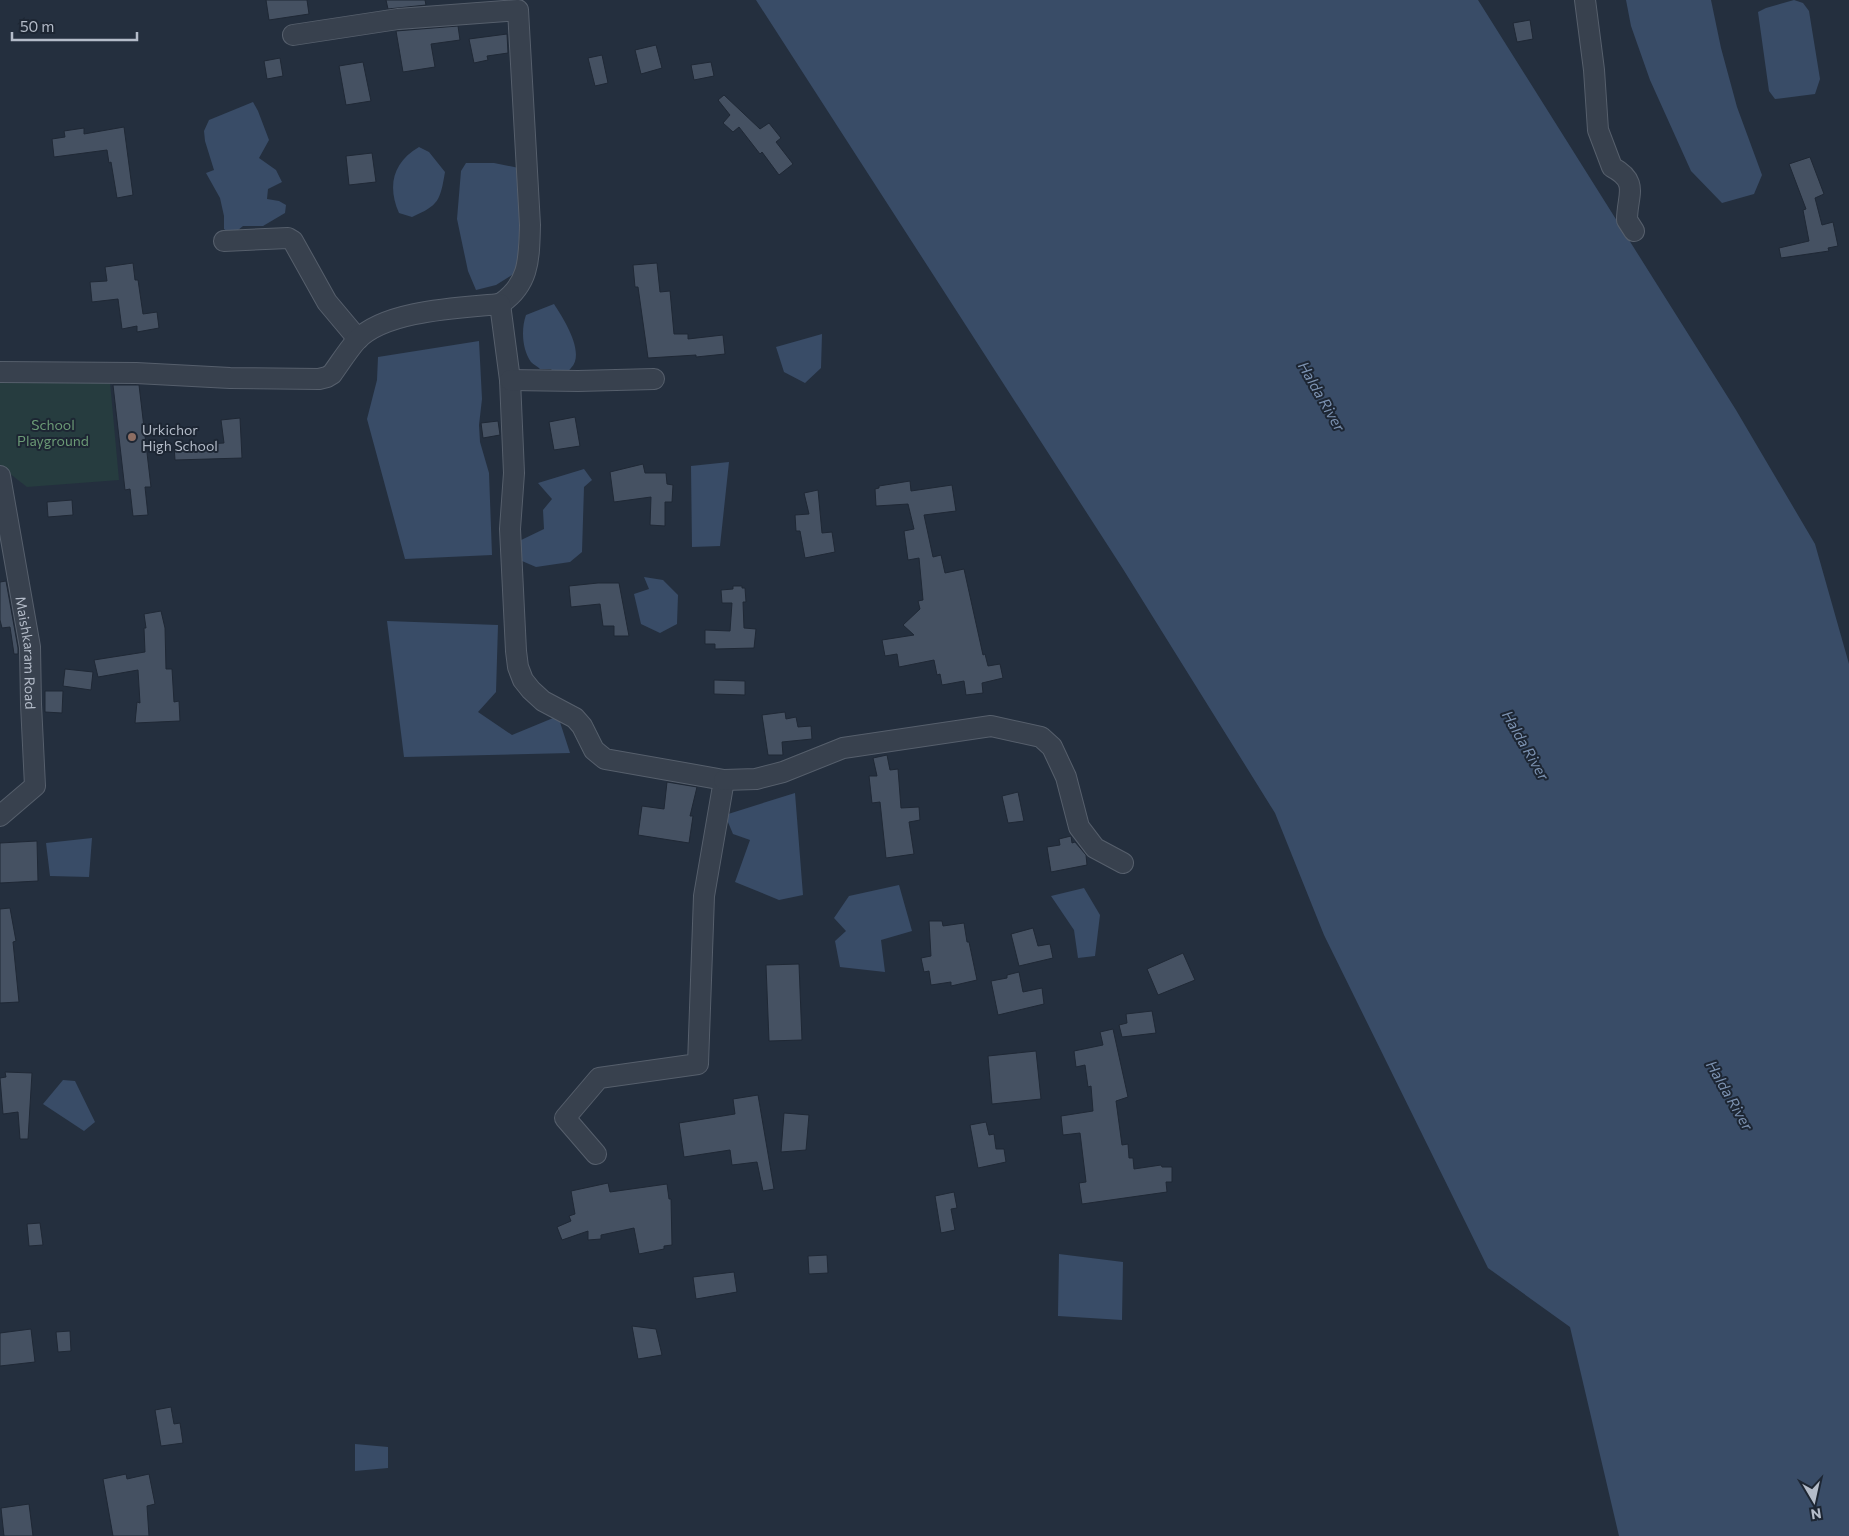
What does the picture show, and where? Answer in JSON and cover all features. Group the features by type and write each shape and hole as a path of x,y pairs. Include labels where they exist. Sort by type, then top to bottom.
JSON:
{"street":[{"path":"1585,0 1594,70 1598,130 1612,167 1621,172 1628,180 1631,195 1627,220 1634,231"},
{"path":"0,372 136,373 230,378 319,379 332,374 358,339 394,319 411,314 500,304 512,296 522,284 530,256 530,225 517,5 398,19 293,35"},
{"path":"224,241 288,238 293,241 327,302 358,339"},
{"path":"500,304 510,380 514,474 510,529 518,667 523,680 543,700 575,718 582,726 594,750 604,759 724,780 756,779 783,772 843,748 991,726 1041,737 1052,747 1066,777 1079,827 1095,848 1123,863"},
{"path":"510,380 654,379"},
{"name":"Maishkaram Road","path":"0,476 30,647 35,786 0,816"},
{"path":"596,1154 565,1118 599,1078 698,1064 704,896 724,780"}],"green space":[{"name":"School Playground","path":"0,379 110,382 119,480 27,487 0,466"}],"water":[{"name":"Halda River","path":"756,0 1478,0 1736,410 1815,544 1849,664 1849,1536 1619,1536 1570,1327 1488,1268 1324,935 1275,813 1123,569"},
{"path":"1626,0 1711,0 1721,48 1737,107 1762,175 1754,194 1722,203 1691,171 1650,80 1631,26"},
{"path":"1794,0 1803,3 1809,11 1820,79 1815,94 1775,99 1769,91 1758,12"},
{"path":"253,102 269,140 259,158 276,170 282,182 268,189 267,199 279,201 286,205 285,213 263,226 243,226 232,235 224,229 224,216 220,198 206,173 214,170 205,141 204,131 209,120"},
{"path":"419,147 429,152 445,172 442,190 437,201 428,209 412,217 399,213 395,203 393,184 398,167 410,153"},
{"path":"466,163 494,163 519,168 521,204 517,272 496,285 476,290 468,271 457,219 461,171"},
{"path":"554,304 572,336 576,354 575,362 571,368 558,377 551,369 540,369 531,362 523,339 523,326 526,315"},
{"path":"822,334 821,368 805,383 784,372 776,347"},
{"path":"479,341 482,399 479,425 480,442 489,473 492,555 405,559 367,419 377,380 378,357"},
{"path":"729,462 720,546 692,547 691,466"},
{"path":"584,469 592,480 584,487 582,552 570,562 536,567 522,561 517,542 544,529 543,510 552,499 538,483"},
{"path":"644,577 663,580 678,595 677,624 660,633 641,624 634,594 649,589"},
{"path":"387,621 498,625 496,692 478,712 512,735 558,716 570,753 404,757"},
{"path":"795,793 803,895 779,900 735,882 750,840 733,834 725,815"},
{"path":"92,838 89,877 50,876 46,843"},
{"path":"899,885 912,931 881,940 885,972 840,967 835,941 846,931 834,918 849,896"},
{"path":"1084,888 1100,915 1095,956 1078,958 1074,930 1051,896"},
{"path":"63,1080 75,1081 95,1122 84,1131 43,1104"},
{"path":"1059,1254 1123,1262 1122,1320 1058,1316"},
{"path":"355,1444 388,1447 388,1468 355,1471"}],"building":[{"path":"266,0 307,0 309,14 269,20"},
{"path":"386,0 425,0 426,5 388,9"},
{"path":"1530,20 1533,39 1517,42 1513,23"},
{"path":"458,26 460,40 431,44 435,67 403,72 396,31"},
{"path":"507,34 508,53 487,56 488,60 474,63 469,39"},
{"path":"656,45 662,68 641,74 635,50"},
{"path":"602,55 608,83 595,86 588,58"},
{"path":"280,58 283,76 267,79 264,61"},
{"path":"363,62 371,101 346,105 339,66"},
{"path":"711,62 714,76 694,80 691,65"},
{"path":"724,95 760,129 769,123 781,138 776,142 793,164 779,175 762,152 760,154 739,127 733,132 723,123 730,115 718,100"},
{"path":"124,127 133,195 117,198 107,150 54,157 52,139 65,137 64,131 84,128 84,134"},
{"path":"372,153 376,182 349,185 346,156"},
{"path":"1810,157 1824,194 1815,198 1822,225 1833,222 1838,246 1828,248 1829,251 1781,258 1779,248 1809,241 1803,210 1806,209 1789,164"},
{"path":"133,263 135,280 138,280 143,314 157,312 159,328 137,332 137,326 122,329 118,299 92,302 90,282 107,281 105,267"},
{"path":"657,263 660,292 670,291 674,334 688,334 688,339 723,335 725,354 648,358 638,287 635,287 633,265"},
{"path":"113,385 139,385 151,487 145,487 148,515 133,516 130,489 125,490"},
{"path":"575,417 580,446 554,450 549,422"},
{"path":"240,418 242,458 175,460 174,446 224,443 221,420"},
{"path":"498,421 500,435 483,438 481,423"},
{"path":"643,464 645,473 666,473 667,484 673,485 672,502 665,502 665,526 650,525 651,497 614,502 610,472"},
{"path":"910,481 911,491 952,485 956,511 924,515 933,557 941,555 945,573 964,569 983,655 985,654 988,666 1000,664 1003,678 982,683 983,693 966,695 964,681 942,685 940,674 937,675 934,660 899,667 897,654 885,656 882,640 914,635 903,625 920,609 918,601 923,600 919,558 908,560 904,531 914,529 908,504 876,506 875,489 879,488 879,486"},
{"path":"818,490 822,533 832,532 835,552 805,558 800,531 796,531 795,515 809,514 804,493"},
{"path":"72,500 73,515 48,517 47,502"},
{"path":"6,581 18,654 14,654 10,627 2,628 0,620 0,582"},
{"path":"619,583 629,636 614,636 614,626 603,626 600,604 571,607 569,586"},
{"path":"733,586 745,588 746,602 743,602 744,628 756,629 754,648 715,649 715,644 705,644 705,630 730,631 732,603 722,603 721,590 733,589"},
{"path":"161,611 165,628 166,669 172,669 174,702 179,701 180,721 135,723 137,702 140,703 138,670 98,677 94,660 145,652 144,628 146,628 144,614"},
{"path":"65,669 93,672 91,690 63,686"},
{"path":"714,680 745,681 745,695 714,694"},
{"path":"45,691 63,691 62,713 45,712"},
{"path":"785,712 786,719 796,717 798,727 811,726 812,739 782,742 783,755 768,755 762,715"},
{"path":"887,755 890,770 898,769 901,808 919,807 920,820 909,822 914,854 886,858 880,802 872,803 869,776 877,776 873,758"},
{"path":"667,782 697,787 690,816 693,816 689,843 638,835 642,806 664,809"},
{"path":"1018,792 1024,821 1008,823 1002,796"},
{"path":"1071,836 1072,843 1075,842 1086,855 1087,865 1051,872 1047,847 1060,845 1059,839"},
{"path":"37,841 38,881 0,883 0,843"},
{"path":"10,908 16,941 13,942 19,1002 0,1003 0,909"},
{"path":"929,921 942,921 943,926 964,923 977,980 951,986 951,982 931,985 929,971 924,972 921,958 931,956"},
{"path":"1033,928 1038,946 1050,944 1053,958 1019,966 1011,934"},
{"path":"1183,953 1195,980 1158,995 1147,969"},
{"path":"799,964 802,1040 769,1041 766,965"},
{"path":"1019,972 1023,992 1042,988 1044,1004 998,1015 991,981 1007,978 1007,975"},
{"path":"1152,1011 1156,1033 1122,1037 1119,1025 1127,1023 1126,1014"},
{"path":"1113,1029 1128,1097 1116,1101 1122,1145 1128,1144 1129,1158 1133,1158 1134,1169 1161,1165 1162,1167 1172,1167 1172,1182 1166,1182 1167,1192 1082,1204 1079,1183 1086,1182 1080,1133 1063,1135 1061,1116 1093,1111 1091,1086 1088,1087 1085,1065 1076,1067 1074,1051 1103,1045 1100,1032"},
{"path":"1036,1051 1041,1099 992,1104 988,1056"},
{"path":"5,1072 32,1073 28,1139 20,1139 18,1112 3,1114 0,1078 6,1077"},
{"path":"758,1095 774,1189 763,1191 757,1162 732,1165 730,1150 684,1157 679,1123 735,1114 733,1099"},
{"path":"784,1113 809,1115 806,1150 781,1152"},
{"path":"986,1122 989,1135 994,1134 996,1149 1004,1149 1006,1162 978,1168 970,1125"},
{"path":"608,1183 610,1192 667,1184 669,1199 671,1199 672,1245 664,1246 664,1249 639,1254 634,1228 601,1235 601,1239 588,1240 588,1231 562,1240 557,1227 571,1221 569,1216 575,1214 571,1191"},
{"path":"954,1192 957,1208 951,1209 955,1230 941,1233 935,1196"},
{"path":"40,1223 43,1245 29,1246 27,1224"},
{"path":"827,1255 828,1273 809,1274 808,1256"},
{"path":"734,1272 737,1292 696,1299 693,1277"},
{"path":"632,1326 656,1329 662,1355 638,1359"},
{"path":"31,1329 35,1362 0,1366 0,1333"},
{"path":"70,1331 71,1351 58,1352 56,1332"},
{"path":"171,1407 174,1424 180,1423 183,1443 161,1446 155,1410"},
{"path":"126,1474 127,1479 149,1474 155,1504 147,1506 149,1536 113,1536 103,1479"},
{"path":"29,1504 33,1536 4,1536 1,1508"}],"place":[{"name":"Urkichor High School","path":"132,437"}]}
